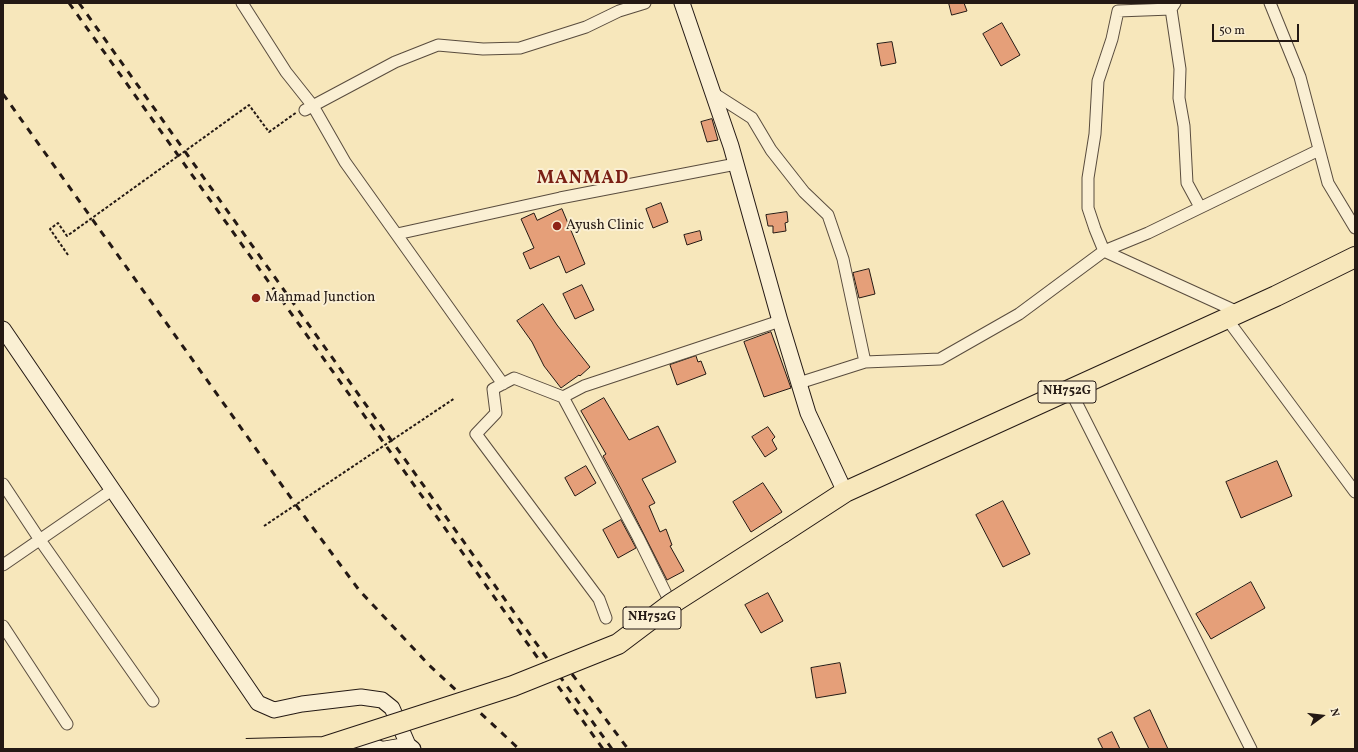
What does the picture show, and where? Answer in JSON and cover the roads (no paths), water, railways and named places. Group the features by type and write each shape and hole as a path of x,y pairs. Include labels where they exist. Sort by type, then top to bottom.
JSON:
{"highway":[{"name":"NH752G","path":"246,749 324,747 513,686 618,644 671,604 845,492 1234,316 1355,256"}],"street":[{"path":"242,3 286,72 305,109 397,234 503,384"},
{"path":"305,109 395,62 438,45 483,49 520,48 586,27 618,11 645,3"},
{"path":"682,3 736,164 780,321 808,413 845,492"},
{"path":"1270,3 1300,77 1328,182 1355,228"},
{"path":"1200,207 1187,183 1184,126 1179,98 1180,69 1173,6 1118,11 1112,39 1098,81 1095,134 1088,178 1088,208 1104,251 1234,316 1355,492"},
{"path":"713,94 752,118 771,150 804,192 828,215 843,259 865,362"},
{"path":"799,383 865,362 940,359 1019,314 1104,251 1148,233 1319,150"},
{"path":"397,234 560,198 736,164"},
{"path":"563,397 584,386 780,321"},
{"path":"3,329 258,703 274,710 302,704 361,698 382,700 392,708 410,747 385,749"},
{"path":"606,618 599,599 476,434 496,413 494,389 514,378 563,397 638,537 671,604"},
{"path":"1070,390 1251,749"},
{"path":"3,484 40,540 153,701"},
{"path":"3,565 112,490"},
{"path":"3,626 67,724"},
{"path":"353,749 373,746 381,749"}],"railway":[{"path":"69,3 603,749"},
{"path":"79,3 612,749"},
{"path":"3,94 296,505 359,590 429,665 519,749"},
{"path":"572,674 628,749"}],"place":[{"name":"Ayush Clinic","path":"557,226"},
{"name":"Manmad Junction","path":"256,298"}],"district":[{"name":"MANMAD","path":"583,180"}]}
